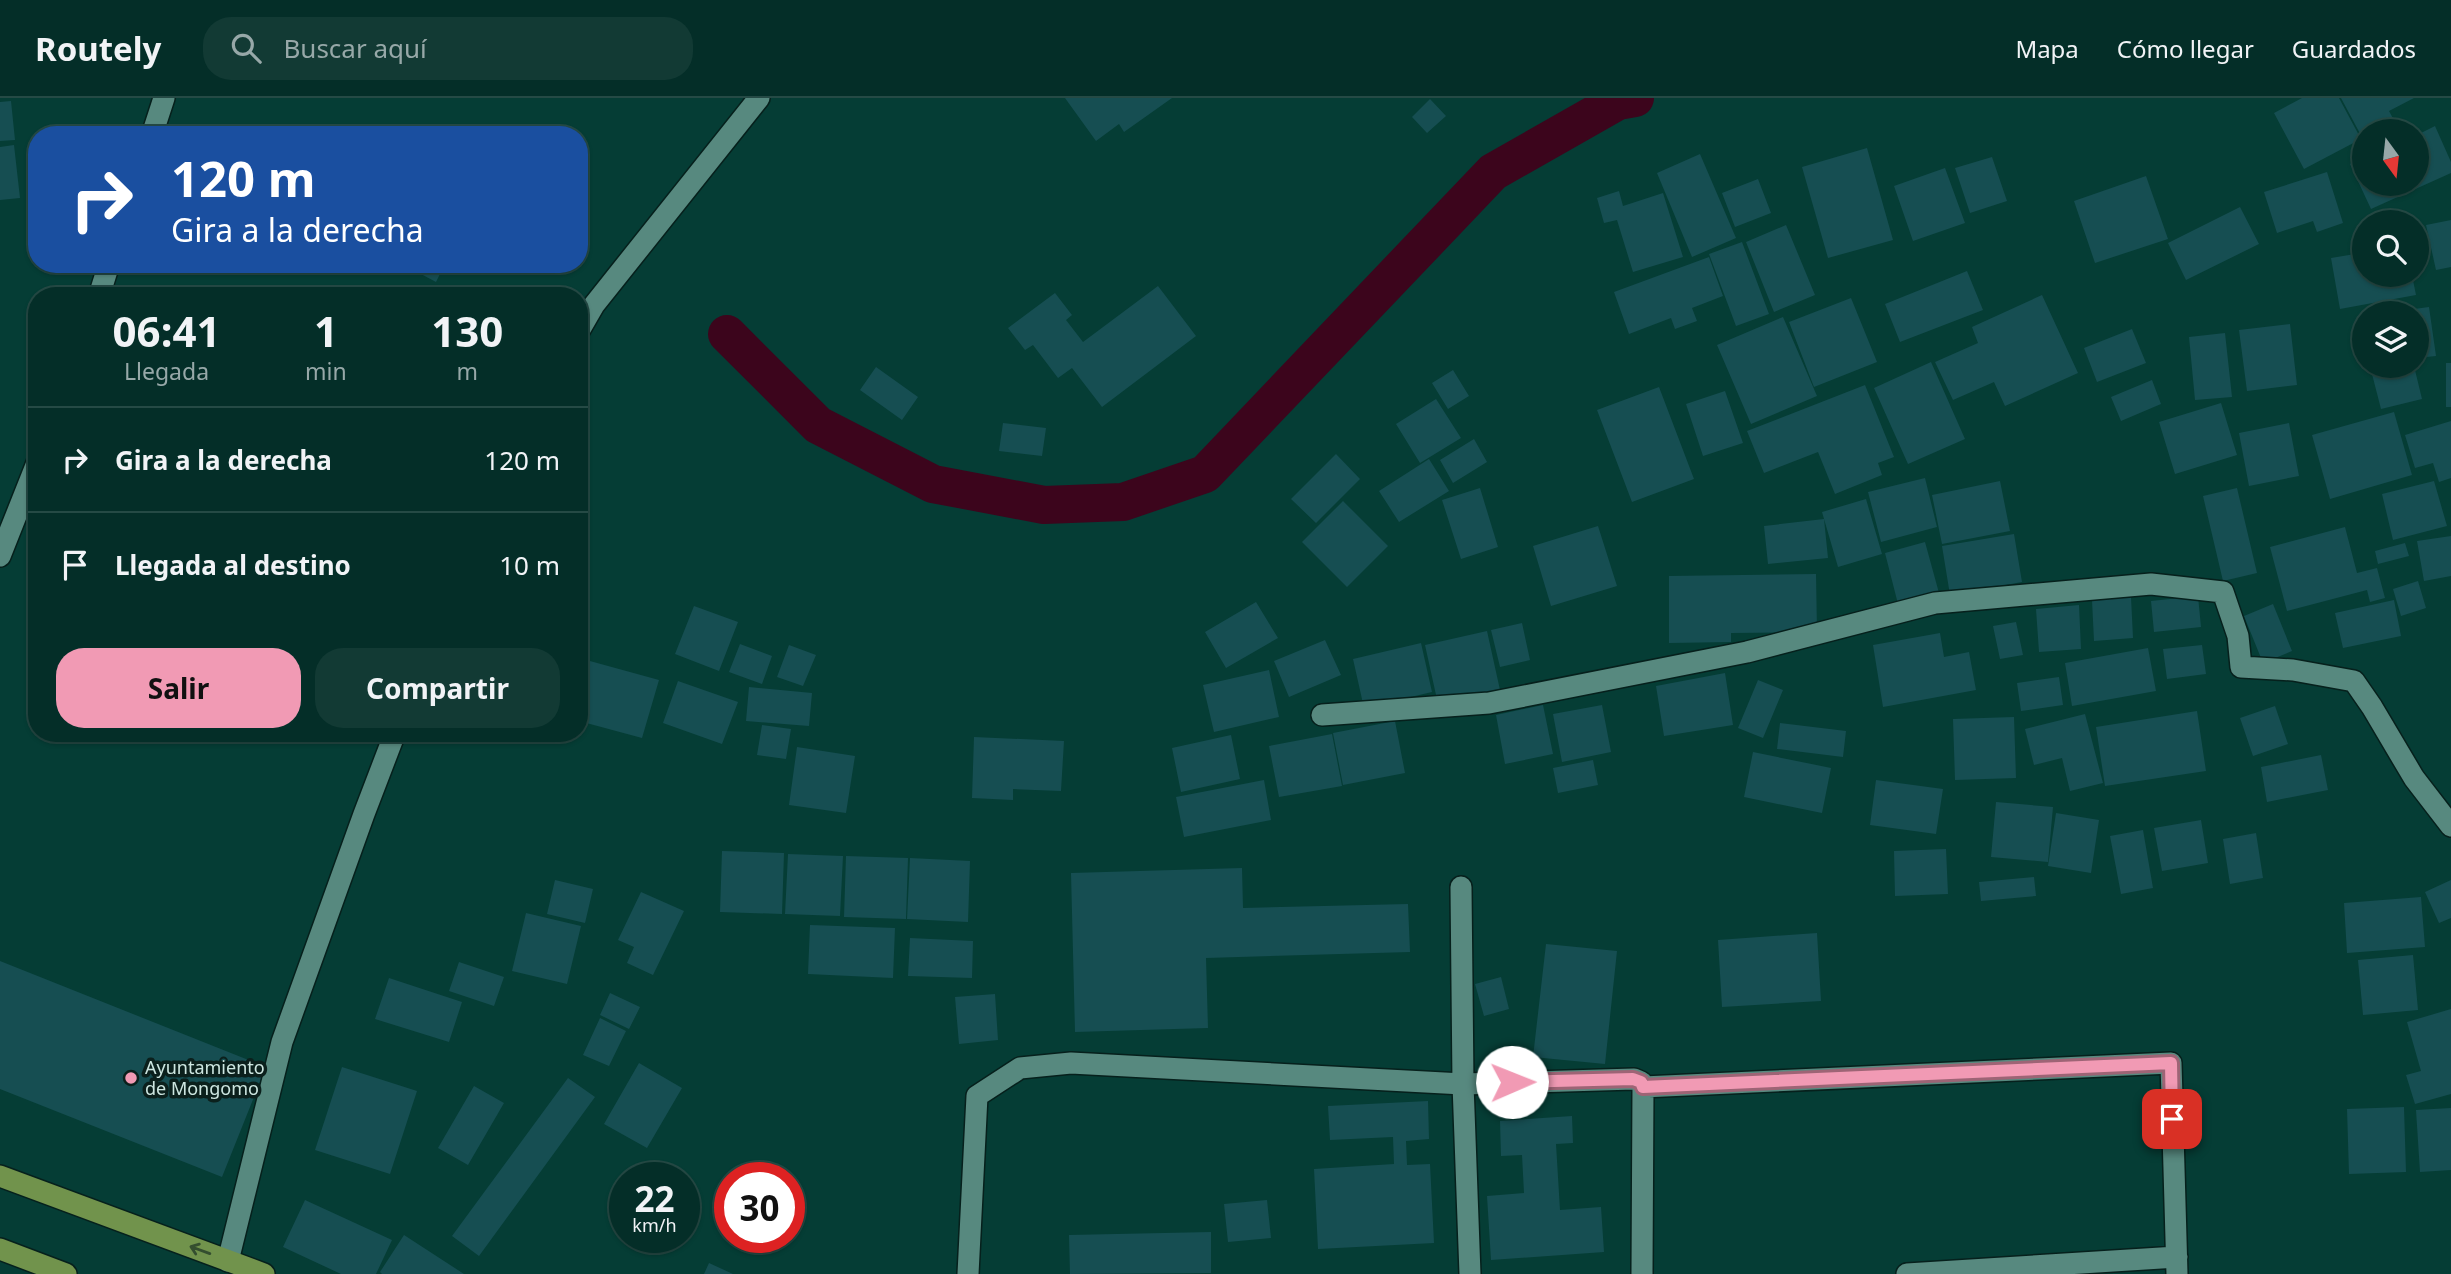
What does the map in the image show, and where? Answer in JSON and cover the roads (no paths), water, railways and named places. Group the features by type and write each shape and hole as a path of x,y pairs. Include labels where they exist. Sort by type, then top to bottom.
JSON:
{"main road":[{"path":"0,1176 264,1274"},
{"path":"0,1249 66,1274"}],"street":[{"path":"155,126 164,98"},
{"path":"588,315 759,98"},
{"path":"0,556 28,486"},
{"path":"1322,715 1489,703 1747,652 1936,603 2151,583 2223,592 2238,636 2241,667 2293,670 2354,681 2414,778 2451,826"},
{"path":"228,1261 282,1042 391,742"},
{"path":"1461,887 1463,1083 1470,1274"},
{"path":"968,1274 977,1096 1020,1068 1071,1063 1463,1083 1633,1079 1641,1082 1643,1087 1642,1274"},
{"path":"1643,1087 2171,1063 2177,1266 1907,1274"}],"waterway":[{"path":"727,334 818,425 933,484 1044,505 1123,502 1205,474 1493,172 1618,101 1635,98"}],"place":[{"name":"Ayuntamiento de Mongomo","path":"131,1078"}]}
